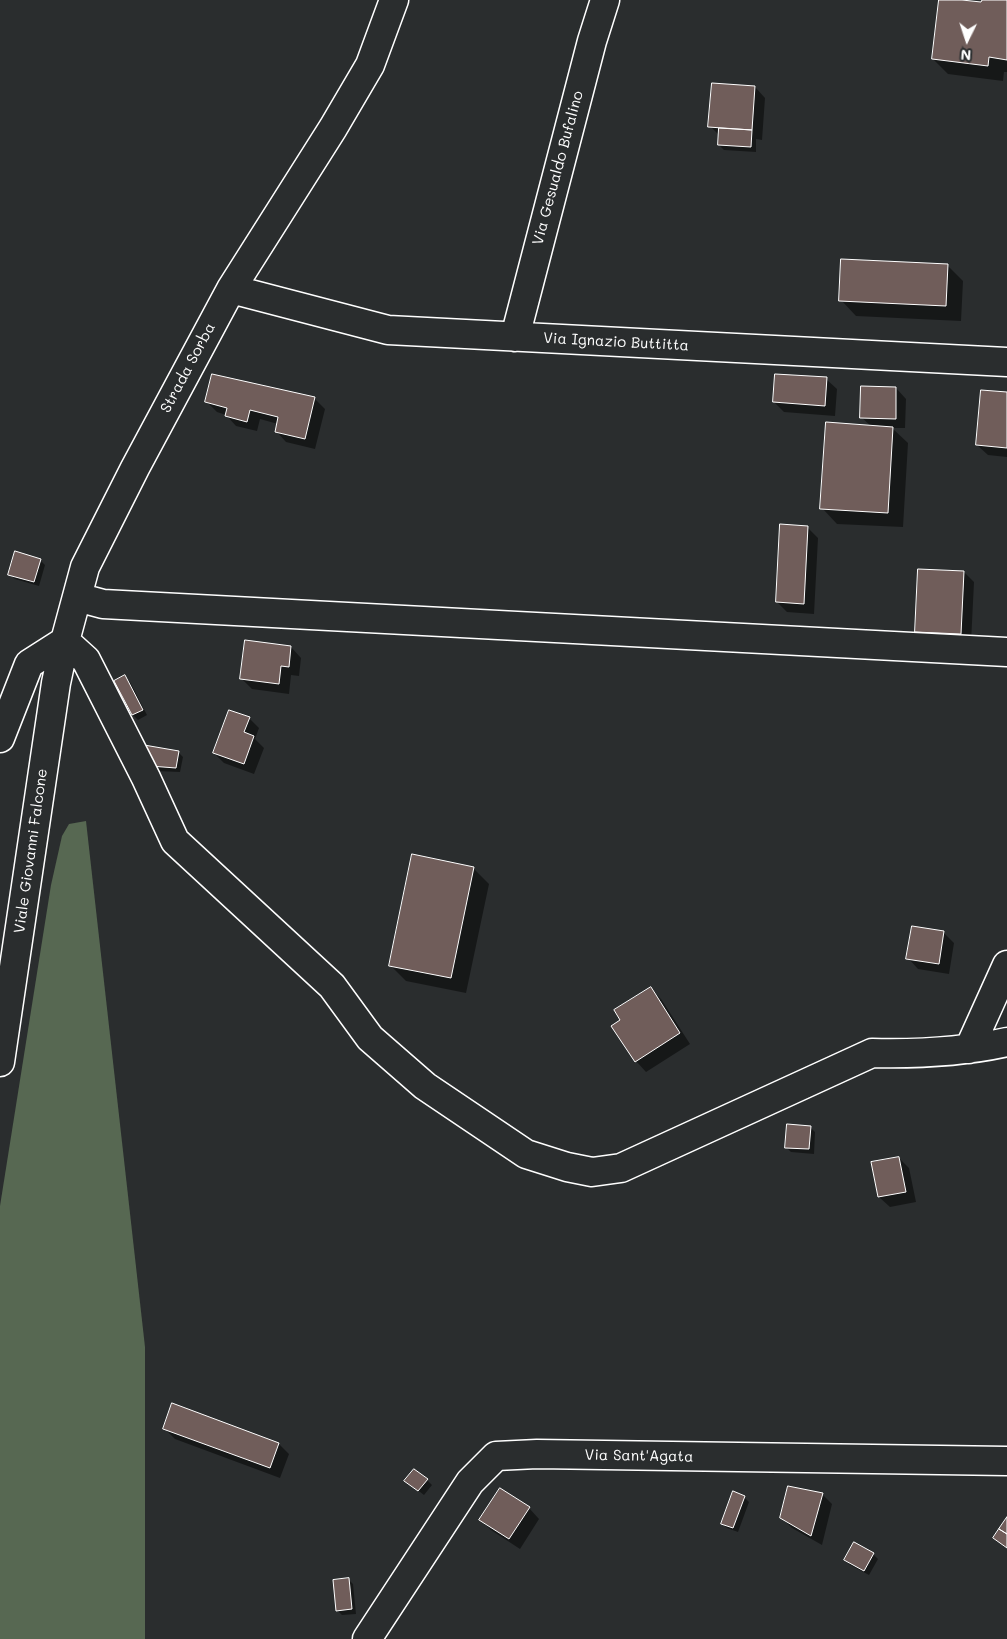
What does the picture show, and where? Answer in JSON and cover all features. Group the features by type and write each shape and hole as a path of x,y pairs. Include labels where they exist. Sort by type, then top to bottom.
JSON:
{"street":[{"name":"Strada Sorba","path":"65,641 86,567 135,468 231,289 370,65 394,0"},
{"name":"Via Gesualdo Bufalino","path":"514,337 592,41 605,0"},
{"name":"Via Ignazio Buttitta","path":"231,289 388,330 1007,362"},
{"path":"77,597 103,604 1007,652"},
{"path":"0,738 29,664 65,641 86,660 146,778 175,841 332,986 370,1038 426,1086 526,1154 567,1167 592,1172 621,1168 872,1054 916,1054 968,1049 1007,1042"},
{"name":"Viale Giovanni Falcone","path":"0,1062 56,683 65,641"},
{"path":"968,1049 1007,965"},
{"name":"Via Sant'Agata","path":"367,1639 470,1482 496,1456 537,1454 1007,1461"}],"green space":[{"path":"86,821 145,1347 145,1639 0,1639 0,1206 51,885 62,836 69,824"}],"building":[{"path":"939,0 981,2 982,0 1007,0 1007,60 989,57 988,66 932,59"},
{"path":"712,83 755,86 752,130 708,127"},
{"path":"719,128 752,130 751,147 718,145"},
{"path":"841,259 948,264 946,306 839,301"},
{"path":"212,374 315,397 305,439 275,432 278,417 250,410 247,422 225,416 227,408 205,402"},
{"path":"775,374 827,377 825,406 773,402"},
{"path":"861,386 896,387 896,419 860,418"},
{"path":"981,390 1007,392 1007,448 976,445"},
{"path":"826,422 893,427 888,513 820,509"},
{"path":"780,524 808,526 804,604 776,602"},
{"path":"15,551 41,559 34,582 8,575"},
{"path":"918,569 964,571 961,634 915,632"},
{"path":"245,640 291,646 289,667 281,666 279,684 240,679"},
{"path":"125,675 143,710 132,715 114,681"},
{"path":"229,710 250,717 244,732 254,736 244,764 213,753"},
{"path":"144,745 179,751 176,768 150,766"},
{"path":"412,854 474,867 451,978 389,966"},
{"path":"912,926 944,931 939,964 906,959"},
{"path":"651,987 680,1033 635,1062 611,1026 620,1020 614,1010"},
{"path":"787,1124 811,1126 809,1149 785,1148"},
{"path":"899,1157 906,1192 878,1197 871,1162"},
{"path":"172,1403 279,1443 270,1468 163,1429"},
{"path":"414,1469 428,1479 418,1491 404,1481"},
{"path":"788,1486 823,1493 811,1536 780,1518"},
{"path":"500,1488 530,1507 509,1539 479,1520"},
{"path":"733,1491 745,1496 733,1528 721,1524"},
{"path":"1007,1517 1007,1534 999,1529"},
{"path":"999,1529 1007,1534 1007,1548 993,1538"},
{"path":"854,1542 874,1553 864,1571 844,1560"},
{"path":"349,1578 352,1609 336,1611 333,1580"}]}
